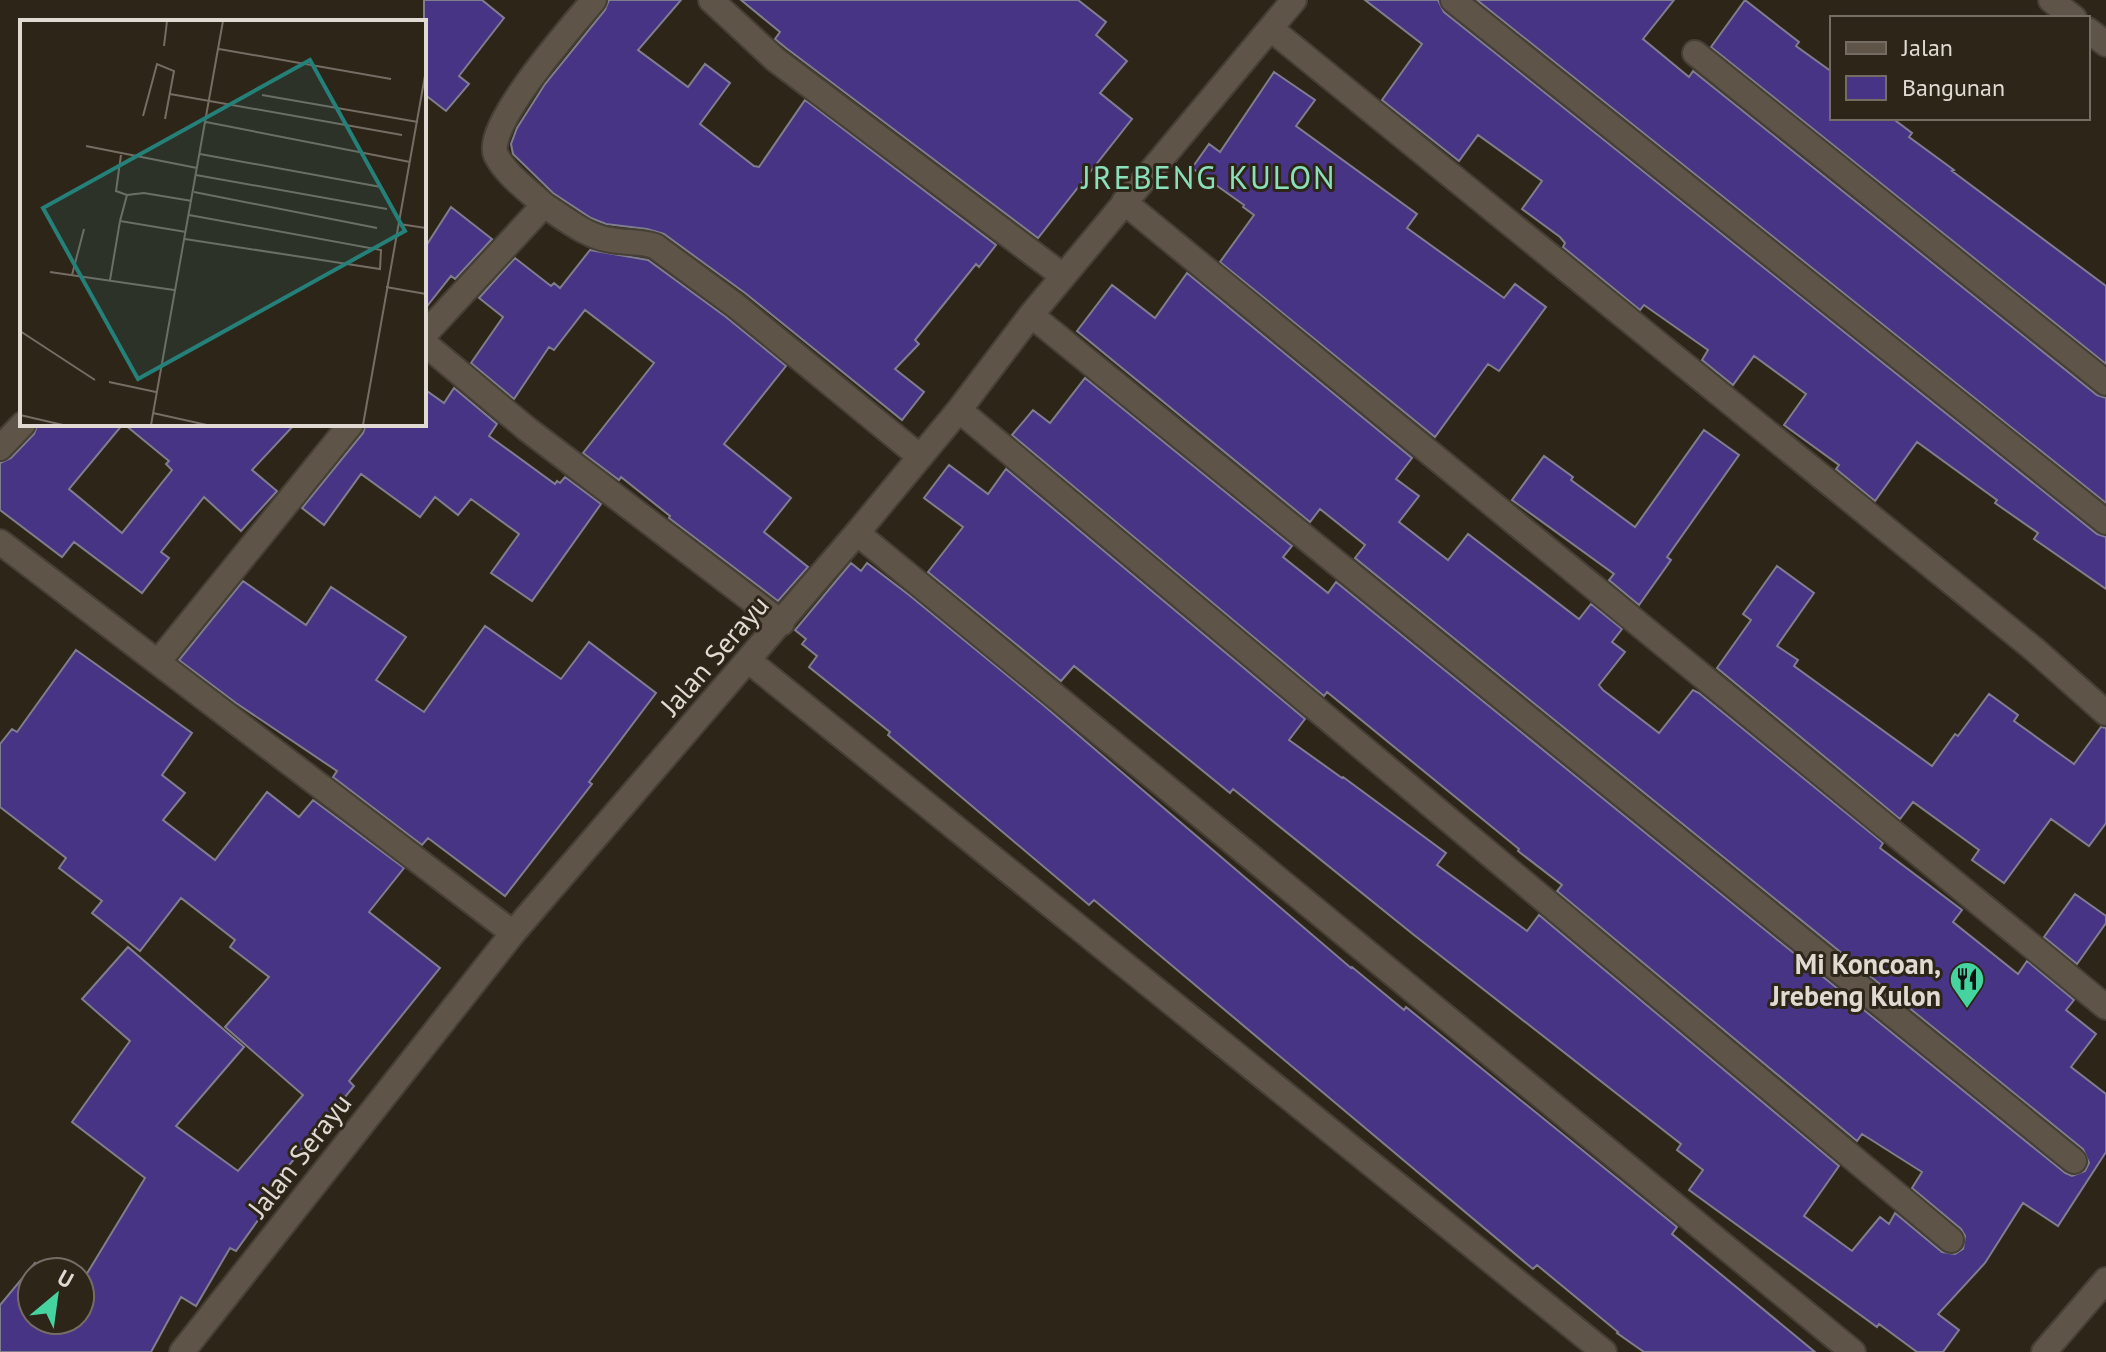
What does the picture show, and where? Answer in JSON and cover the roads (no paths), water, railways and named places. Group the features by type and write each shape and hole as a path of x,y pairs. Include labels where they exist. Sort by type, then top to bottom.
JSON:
{"street":[{"path":"594,0 530,76 494,147 496,155 511,176 544,205 579,228 609,240 642,241 655,246 735,305 919,456"},
{"path":"711,0 776,60 1063,276"},
{"name":"Jalan Serayu","path":"182,1352 513,933 782,623 959,410 1063,276 1294,0"},
{"path":"1453,0 2106,522"},
{"path":"2051,0 2071,16"},
{"path":"1271,29 2011,630 2106,713"},
{"path":"2090,32 2106,44"},
{"path":"1695,53 2106,383"},
{"path":"1124,202 2106,1007"},
{"path":"426,333 544,205"},
{"path":"1031,315 2074,1161"},
{"path":"426,345 527,429 782,623"},
{"path":"959,410 1951,1240"},
{"path":"0,448 21,426"},
{"path":"158,662 349,426"},
{"path":"857,533 1853,1352"},
{"path":"0,542 513,933"},
{"path":"749,661 1604,1352"},
{"path":"2044,1352 2103,1289"}],"place":[{"name":"Mi Koncoan, Jrebeng Kulon","path":"1967,1010"}],"district":[{"name":"JREBENG KULON","path":"1209,177"}]}
